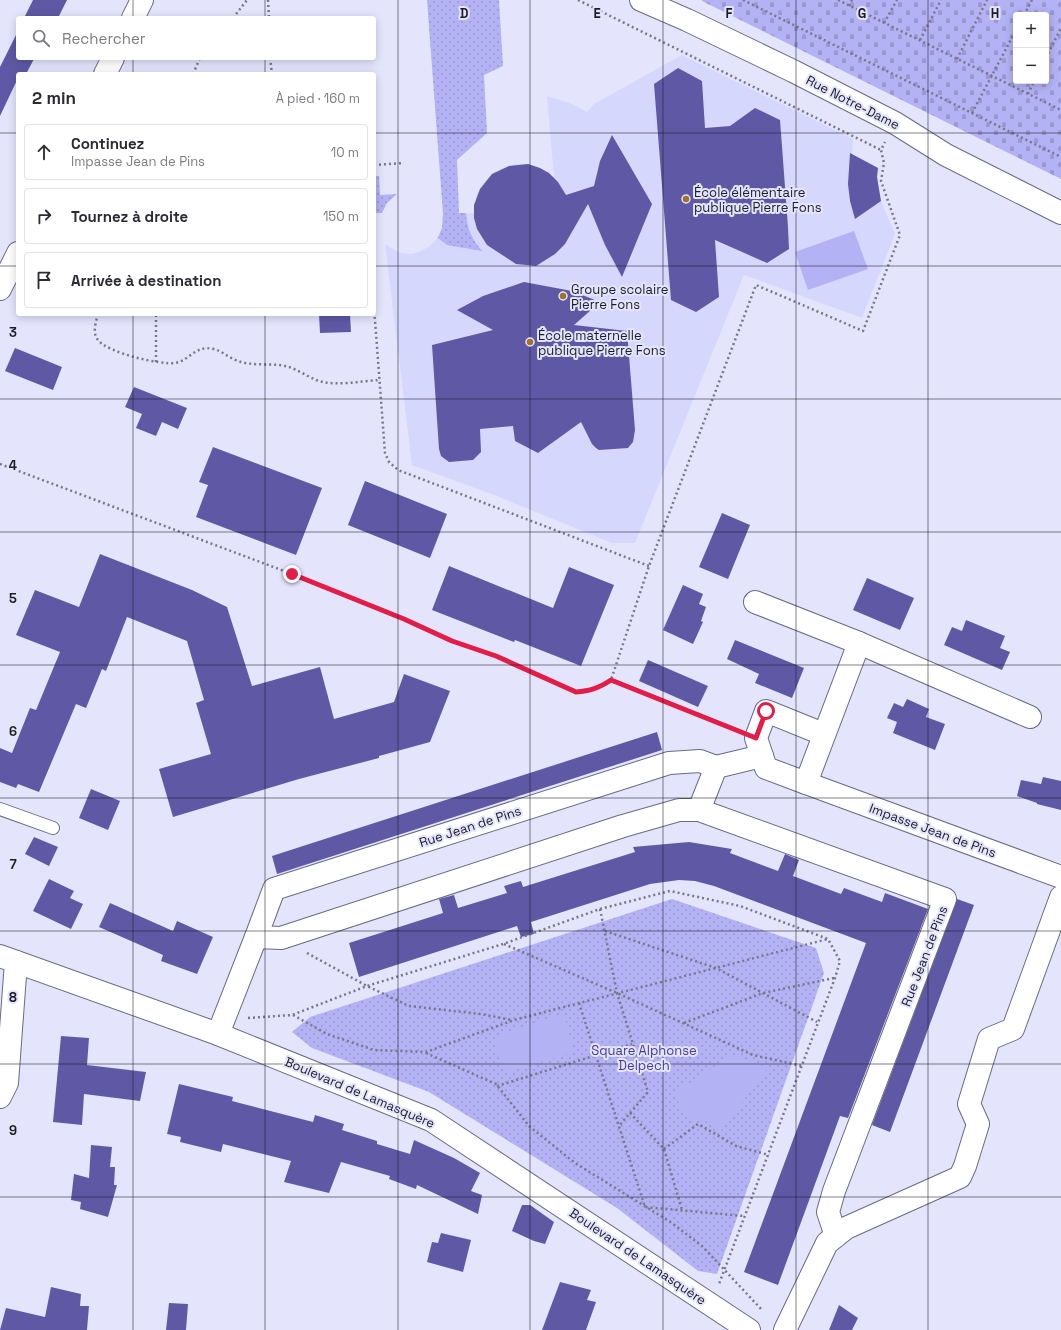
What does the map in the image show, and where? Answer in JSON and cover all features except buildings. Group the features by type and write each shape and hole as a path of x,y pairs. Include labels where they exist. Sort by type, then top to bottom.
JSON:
{"street":[{"path":"134,16 142,0"},
{"name":"Rue Notre-Dame","path":"641,0 687,20 793,71 895,123 946,155 1061,213"},
{"path":"106,72 112,60"},
{"path":"0,289 16,257"},
{"path":"755,602 858,643 1030,716"},
{"path":"806,783 858,643"},
{"path":"699,810 716,767 759,747 766,711 824,734"},
{"name":"Impasse Jean de Pins","path":"759,747 766,768 1061,877"},
{"name":"Rue Jean de Pins","path":"221,1026 274,889 669,763 700,761 716,767"},
{"name":"Rue Jean de Pins","path":"256,937 281,938 623,826 679,810 699,810 945,899 834,1191 828,1212 836,1236"},
{"path":"785,1330 827,1244 836,1236 846,1228 960,1177 978,1124 969,1104 989,1039 1013,1029 1061,897"},
{"path":"0,1097 7,1083 8,959"},
{"name":"Boulevard de Lamasquère","path":"8,959 221,1026 431,1120 749,1330"}],"lane":[{"path":"0,809 53,828"}],"path":[{"path":"235,16 247,0"},
{"path":"268,0 269,16"},
{"path":"578,0 882,150"},
{"path":"743,0 1061,157"},
{"path":"838,0 1061,110"},
{"path":"849,6 852,0"},
{"path":"884,23 897,0"},
{"path":"920,40 941,0"},
{"path":"957,59 987,0"},
{"path":"1026,12 1032,0"},
{"path":"1049,52 1061,28"},
{"path":"972,113 1013,36"},
{"path":"194,72 199,60"},
{"path":"270,60 272,72"},
{"path":"1028,94 1033,84"},
{"path":"0,464 292,574 404,619 452,641 496,656 576,692 589,691 599,688 611,680 649,566 756,286 863,331 900,236 882,181 884,162 882,150 895,123"},
{"path":"376,166 404,163"},
{"path":"98,316 95,327 98,340 105,346 125,354 156,362 176,362 183,360 196,350 210,348 238,361 259,365 289,367 317,380 328,382 380,380"},
{"path":"156,316 156,362"},
{"path":"375,316 385,453 389,462 398,470 649,566"},
{"path":"611,680 759,747"},
{"path":"221,1026 292,1015 367,986 503,944 600,909 670,891 740,906 828,939 840,961 835,978 817,1022 769,1155 744,1216 725,1270 710,1304"},
{"path":"600,909 617,993 648,1092 619,1126"},
{"path":"604,931 716,968 817,1022"},
{"path":"281,938 367,986 410,1006 481,1014 514,1020"},
{"path":"292,1015 327,1034 374,1050 426,1052 514,1020 828,939"},
{"path":"503,944 617,993 752,1055 802,1066"},
{"path":"684,1024 763,993 835,978"},
{"path":"579,1003 646,1207"},
{"path":"497,1086 632,1044"},
{"path":"426,1052 497,1086 529,1126 574,1163 672,1223 703,1247 766,1314"},
{"path":"630,1113 664,1149 682,1210"},
{"path":"664,1149 698,1124 736,1146 769,1155"},
{"path":"646,1207 744,1216"}],"shaded area":[{"name":"Groupe scolaire Pierre Fons","path":"682,55 853,139 852,154 879,168 877,177 881,201 895,234 862,318 744,275 635,543 612,543 494,495 412,465 385,244 400,253 412,254 430,246 437,238 442,228 443,214 474,213 477,194 483,183 492,174 503,168 515,164 528,164 540,168 554,177 547,96 572,104 587,112 594,104"}],"green space":[{"path":"427,0 499,0 503,66 484,75 487,133 457,160 459,213 466,213 471,234 482,251 447,245 438,238 442,228 443,214"},
{"path":"702,0 1061,0 1061,179 702,1"},
{"path":"376,176 379,176 380,195 397,194 387,203 382,213 376,213"},
{"path":"854,231 868,269 808,290 795,252"},
{"name":"Square Alphonse Delpech","path":"672,899 816,948 824,973 717,1274 698,1271 617,1208 429,1092 312,1048 292,1032 310,1017"},
{"path":"559,1015 565,1019 573,1046 571,1053 509,1072 503,1066 497,1050 497,1035"},
{"path":"733,1055 768,1068 720,1132 709,1122 689,1119 681,1110 675,1092"}],"place":[{"name":"École élémentaire publique Pierre Fons","path":"686,199"},
{"name":"Groupe scolaire Pierre Fons","path":"563,296"},
{"name":"École maternelle publique Pierre Fons","path":"530,342"}],"route":[{"path":"292,574 404,619 452,641 496,656 576,692 589,691 599,688 611,680 756,738 766,711"}]}
